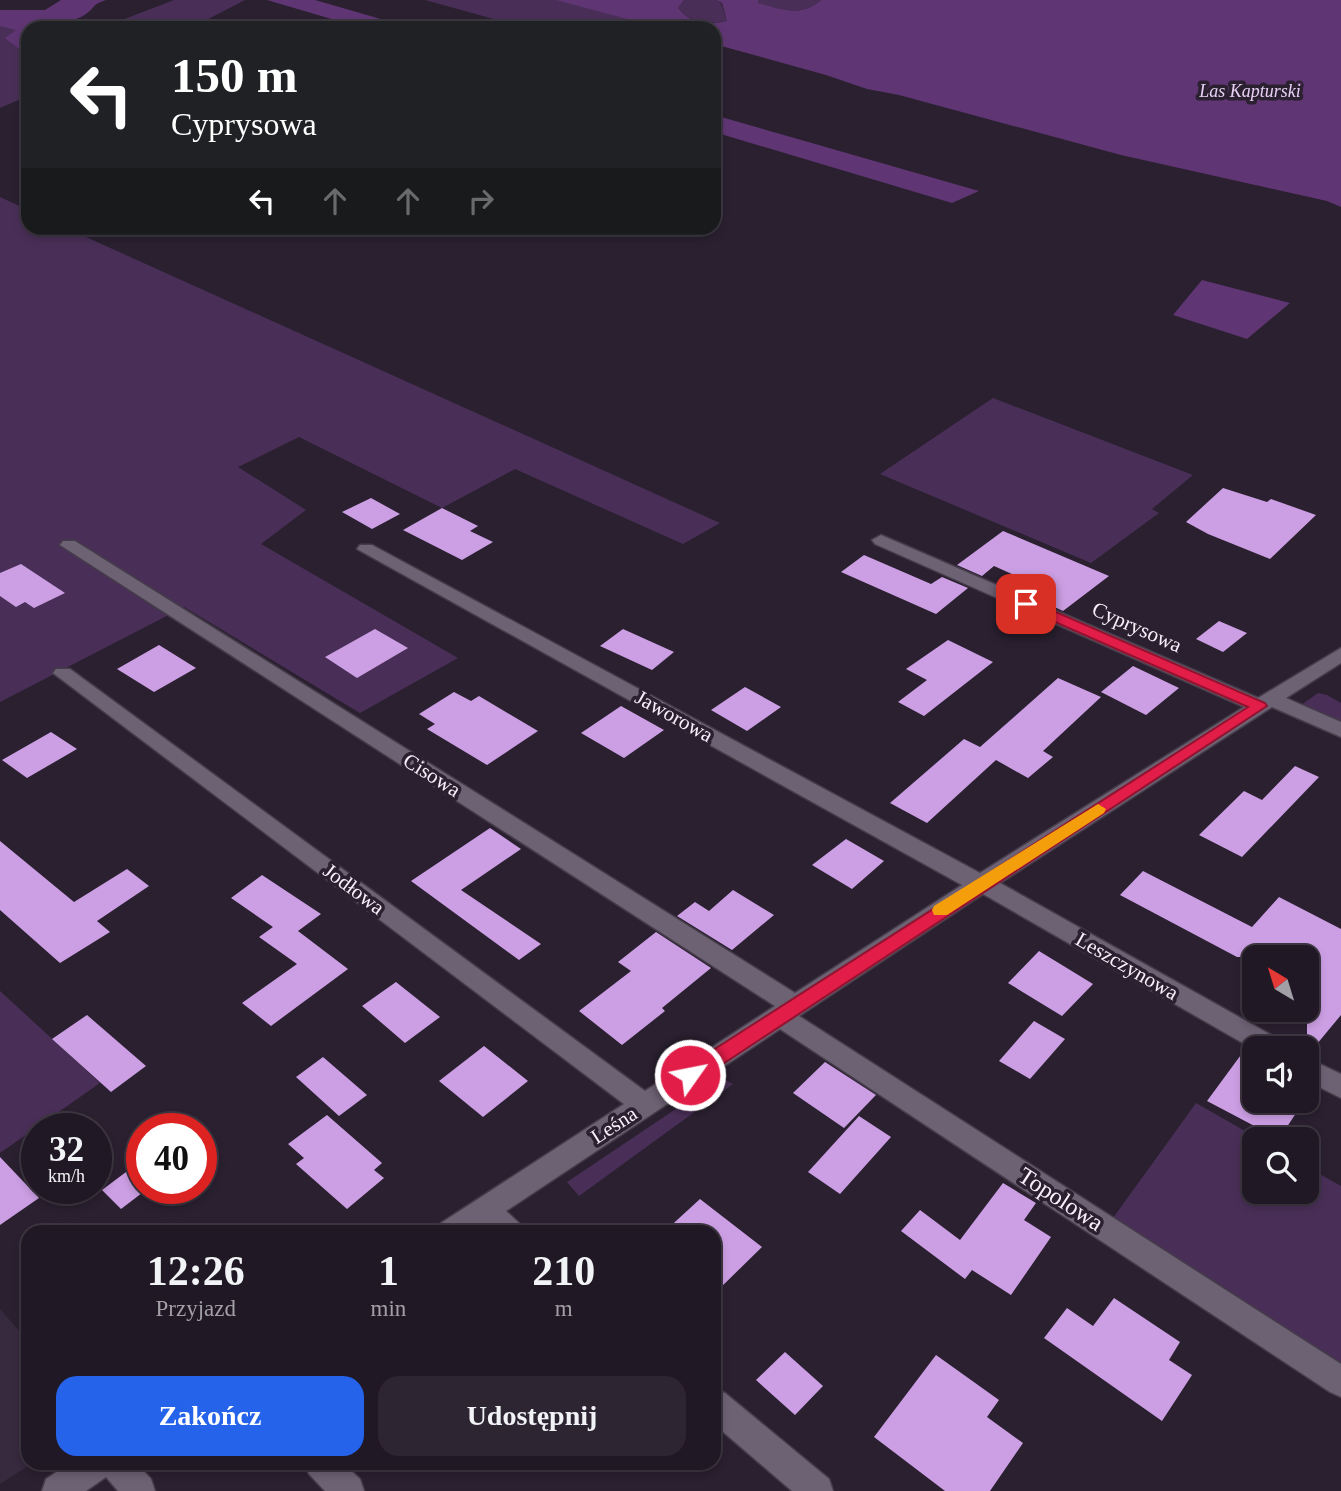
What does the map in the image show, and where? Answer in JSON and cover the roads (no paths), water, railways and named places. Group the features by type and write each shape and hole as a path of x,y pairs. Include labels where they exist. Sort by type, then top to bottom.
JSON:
{"street":[{"name":"Cyprysowa","path":"881,540 1265,702 1341,730"},
{"name":"Cisowa","path":"69,545 788,1011"},
{"name":"Jaworowa","path":"366,548 965,877 982,883"},
{"name":"Leśna","path":"462,1225 982,883 1341,654"},
{"name":"Jodłowa","path":"63,673 644,1105"},
{"name":"Leszczynowa","path":"982,883 1252,1036"},
{"name":"Topolowa","path":"788,1011 1341,1382"},
{"path":"1319,1075 1341,1087"},
{"path":"484,1210 501,1225"},
{"path":"721,1410 817,1491"},
{"path":"58,1491 89,1470"},
{"path":"120,1470 139,1491"},
{"path":"327,1470 348,1491"}],"park label":[{"name":"Las Kapturski","path":"1250,91"}]}
